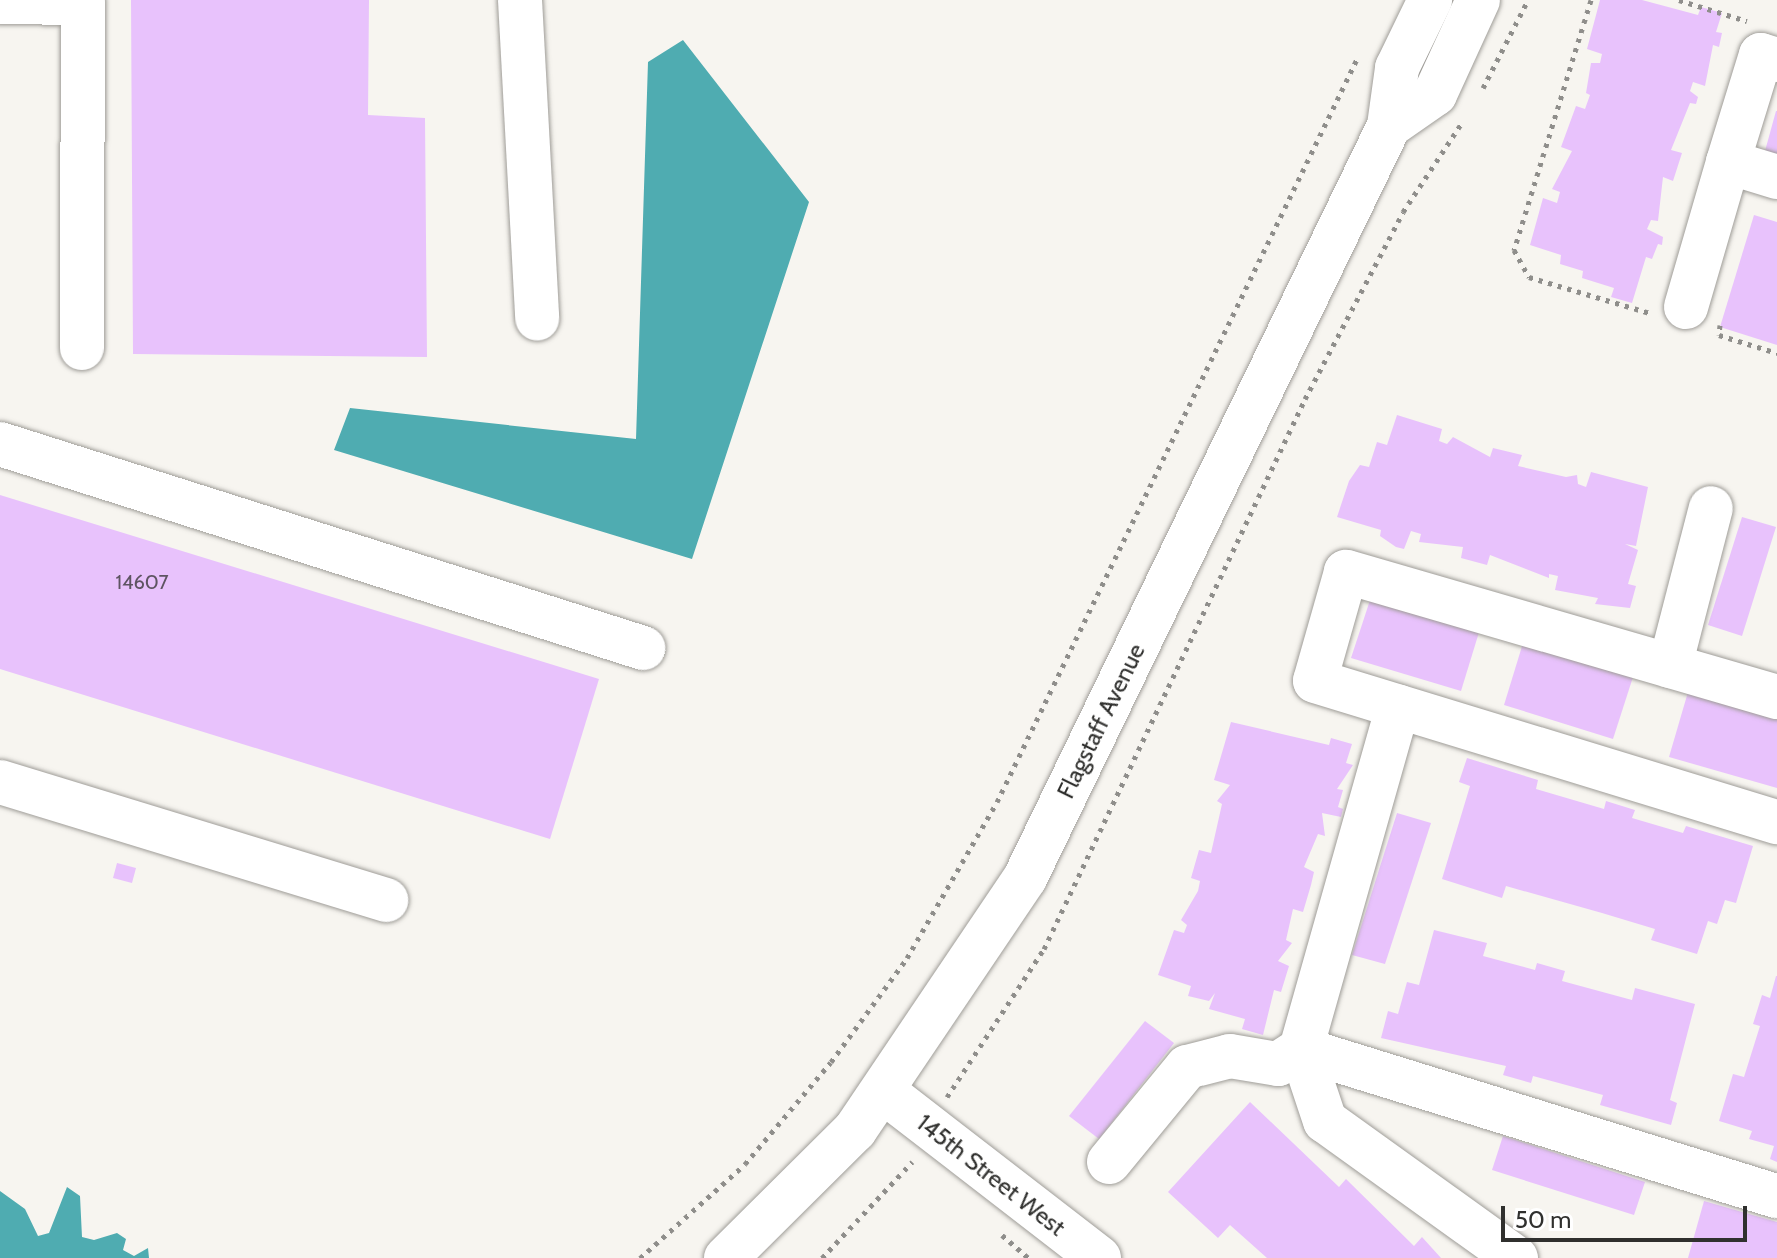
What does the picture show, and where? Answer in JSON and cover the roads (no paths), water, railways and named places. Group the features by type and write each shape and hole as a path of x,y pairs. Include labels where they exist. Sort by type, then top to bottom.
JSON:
{"street":[{"path":"520,0 537,319"},
{"name":"Flagstaff Avenue","path":"726,1258 855,1130 1025,878 1389,126 1397,68 1430,0"},
{"name":"Flagstaff Avenue","path":"1389,126 1435,94 1478,0"},
{"path":"0,2 83,2 82,348"},
{"path":"1689,307 1761,55 1777,60"},
{"path":"1728,162 1777,177"},
{"path":"0,444 643,648"},
{"path":"1670,666 1711,508"},
{"path":"1777,697 1346,572 1315,681 1777,822"},
{"path":"1398,706 1301,1049 1325,1121 1516,1258"},
{"path":"0,782 386,900"},
{"path":"1109,1162 1187,1067 1230,1056 1278,1064 1301,1049"},
{"path":"1301,1049 1777,1196"},
{"name":"145th Street West","path":"883,1091 1099,1258"}],"water":[{"path":"683,40 809,202 692,559 334,450 350,408 636,439 648,62"},
{"path":"67,1187 80,1196 82,1237 94,1240 117,1233 126,1239 123,1250 134,1256 148,1248 149,1258 0,1258 0,1191 25,1209 38,1236 49,1233"}]}
